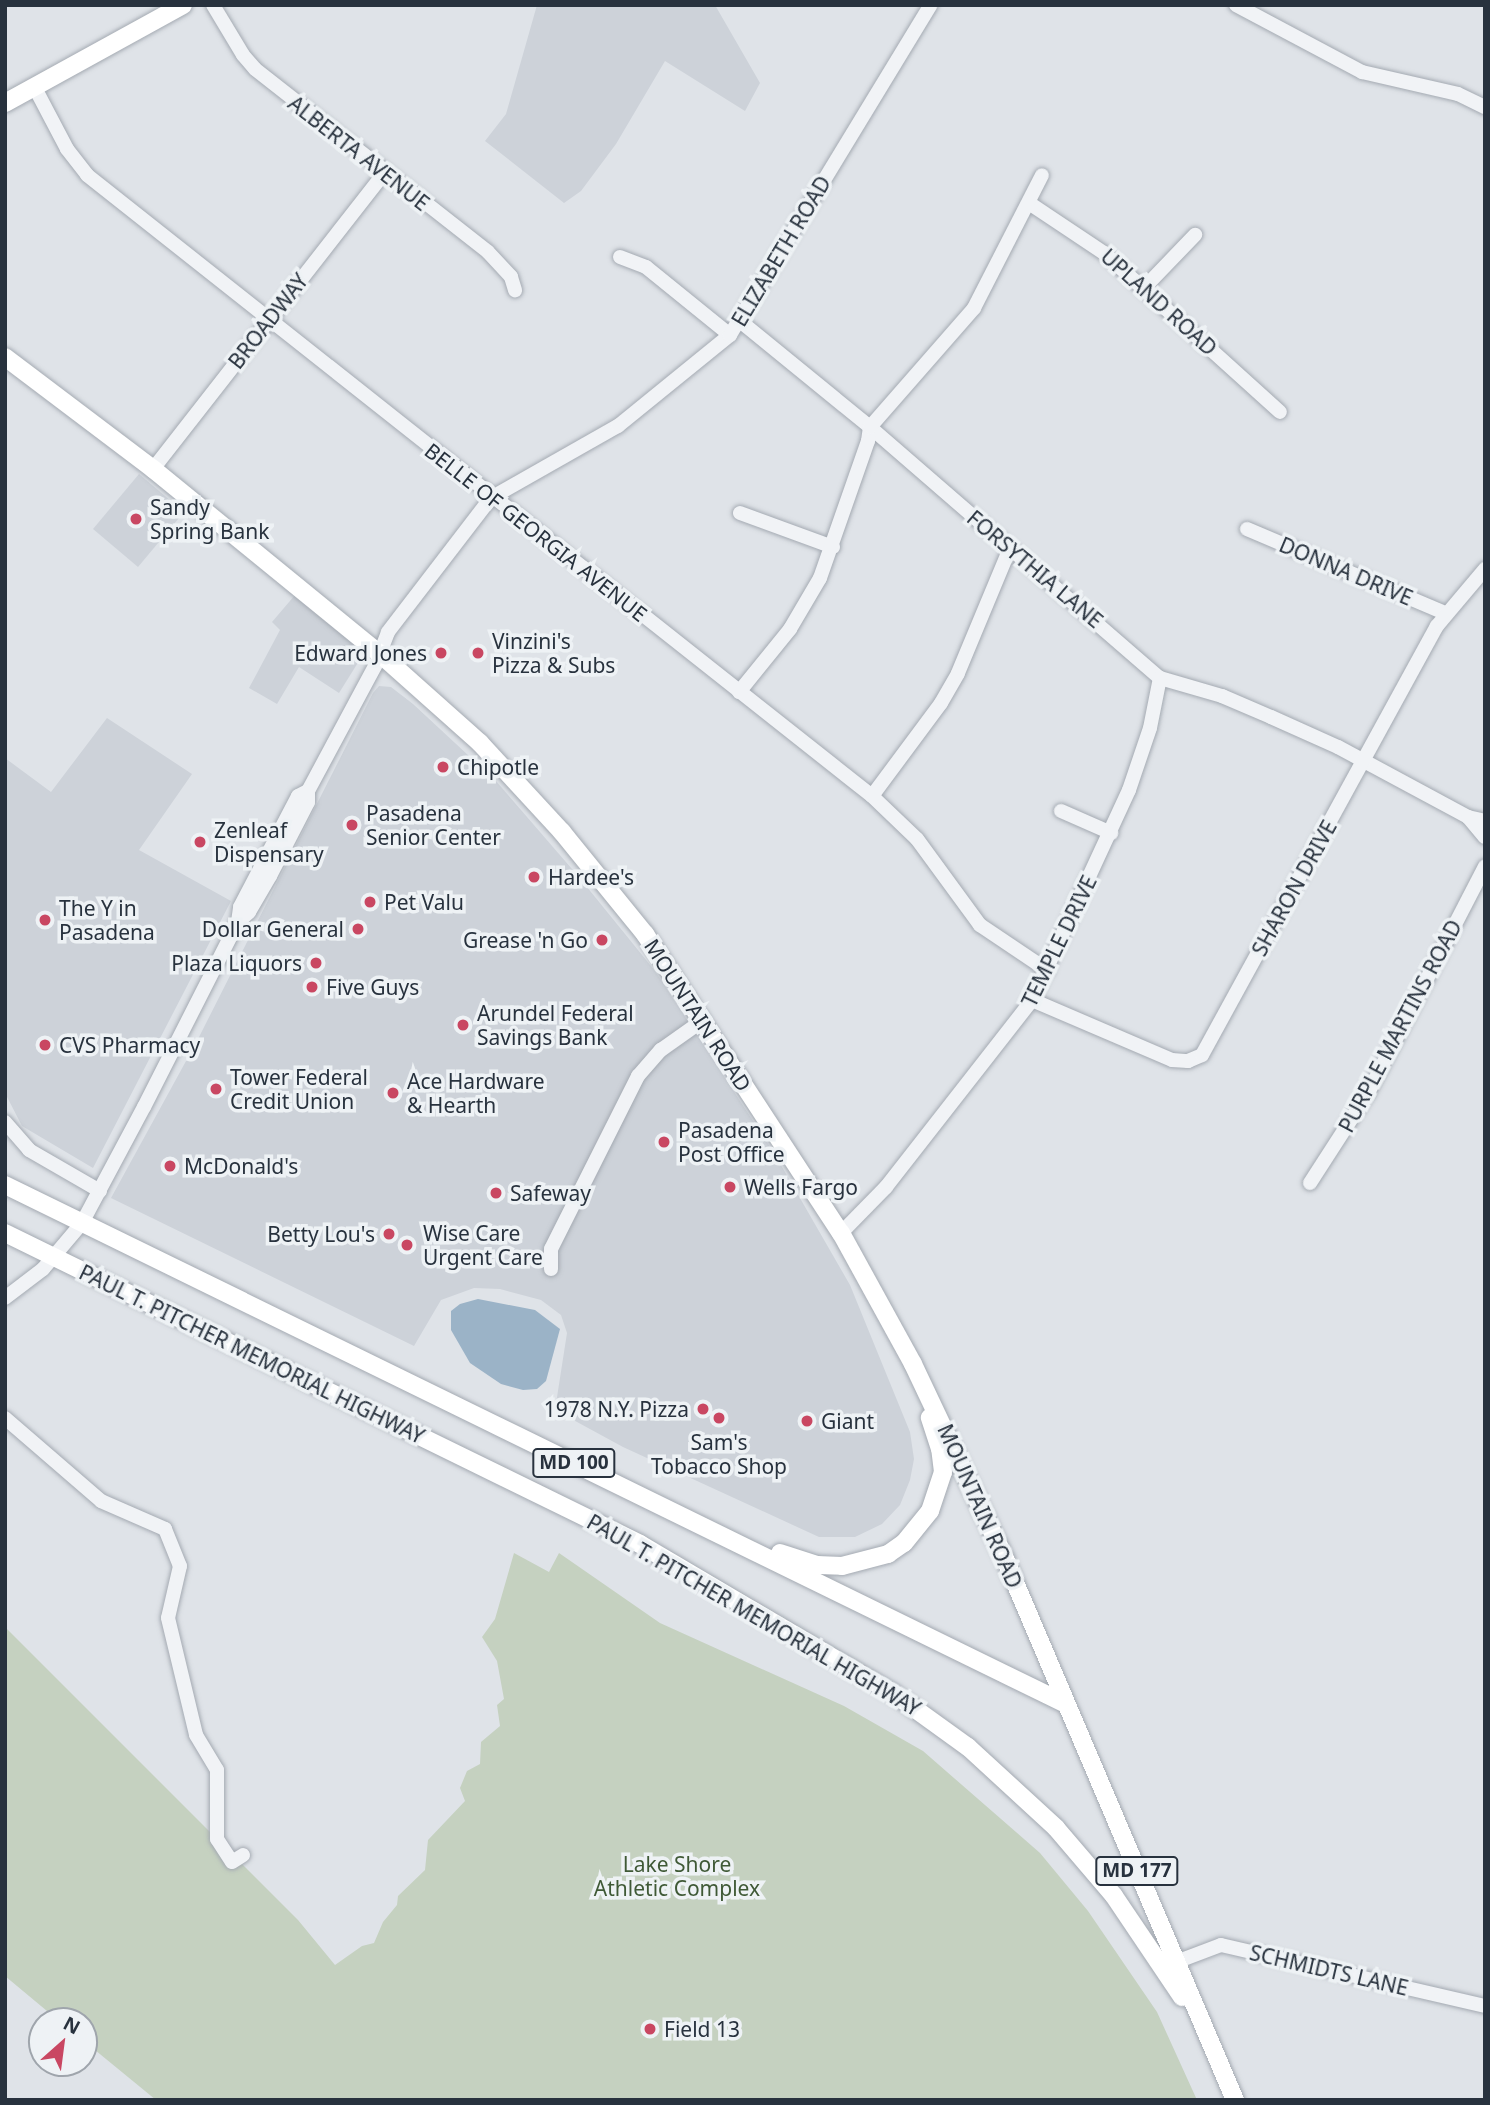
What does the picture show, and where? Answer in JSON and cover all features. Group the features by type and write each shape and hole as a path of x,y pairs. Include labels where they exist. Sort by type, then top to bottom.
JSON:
{"main road":[{"path":"5,103 183,5"},
{"name":"MOUNTAIN ROAD","path":"5,357 153,469 379,653 480,743 562,832 645,934 841,1233 913,1364 1005,1559 1234,2100"},
{"name":"PAUL T. PITCHER MEMORIAL HIGHWAY","path":"5,1185 1066,1704"},
{"name":"PAUL T. PITCHER MEMORIAL HIGHWAY","path":"5,1233 640,1544 931,1719 1011,1784 1086,1861 1142,1935 1208,2038"},
{"path":"659,1504 793,1558 817,1564 842,1566 888,1554 919,1528 930,1511 943,1472 940,1449 913,1364"}],"street":[{"name":"ALBERTA AVENUE","path":"213,5 243,55 256,69 384,173 488,252 511,277 514,289"},
{"name":"ELIZABETH ROAD","path":"5,1297 19,1290 54,1257 82,1223 238,922 249,912 270,876 308,802 308,791 388,632 491,498 579,451 626,421 730,335 930,5"},
{"path":"1236,5 1362,72 1458,94 1485,107"},
{"name":"BELLE OF GEORGIA AVENUE","path":"35,88 67,149 87,175 491,498 872,796 917,839 980,925 1046,970"},
{"name":"BROADWAY","path":"153,469 384,173"},
{"path":"739,692 800,614 833,547 870,427 974,308 1042,175"},
{"name":"UPLAND ROAD","path":"1028,203 1104,253 1280,412"},
{"path":"1144,288 1195,235"},
{"path":"620,257 646,267 730,335"},
{"name":"FORSYTHIA LANE","path":"740,321 870,427 1160,678 1223,696 1363,760"},
{"path":"740,513 833,547"},
{"name":"DONNA DRIVE","path":"1247,530 1445,613"},
{"path":"872,796 941,703 958,673 1010,548"},
{"name":"SHARON DRIVE","path":"1032,1000 1172,1060 1188,1061 1202,1055 1445,613 1485,569"},
{"name":"TEMPLE DRIVE","path":"841,1233 860,1217 934,1128 1032,1000 1111,833 1141,758 1160,678"},
{"path":"1363,760 1468,817 1485,821"},
{"path":"1060,811 1111,833"},
{"path":"1468,817 1485,837"},
{"name":"PURPLE MARTINS ROAD","path":"1310,1183 1368,1093 1485,866"},
{"path":"551,1269 551,1248 638,1076 661,1050 702,1021"},
{"path":"5,1122 29,1150 100,1191"},
{"path":"5,1418 101,1501 165,1529 180,1566 169,1618 195,1735 218,1770 217,1839 232,1863 243,1856"},
{"name":"SCHMIDTS LANE","path":"1176,1962 1221,1945 1485,2006"}],"shaded area":[{"path":"537,5 715,5 760,83 745,111 665,61 616,144 581,191 564,203 485,141 506,114"},
{"path":"139,474 184,512 138,567 93,529"},
{"path":"295,595 364,653 339,693 299,667 277,704 249,688 280,630 272,622"},
{"path":"379,686 391,687 413,704 496,781 578,876 655,971 774,1153 850,1285 910,1432 914,1459 910,1480 900,1505 882,1524 855,1537 819,1537 623,1447 555,1410 567,1333 561,1315 541,1300 500,1289 474,1288 441,1300 414,1346 111,1198 197,1041 373,693"},
{"path":"107,718 192,774 139,850 231,901 93,1168 22,1126 5,1093 5,758 51,792"}],"green space":[{"name":"Lake Shore Athletic Complex","path":"514,1553 549,1572 559,1553 660,1623 844,1706 923,1751 1040,1853 1088,1911 1157,2012 1197,2100 156,2100 98,2052 98,2007 42,2007 5,1976 5,1627 298,1920 335,1965 362,1946 374,1943 383,1922 397,1905 398,1896 425,1870 428,1840 465,1801 460,1788 467,1771 480,1764 481,1742 500,1726 497,1705 504,1699 497,1661 482,1637 495,1619"}],"water":[{"path":"478,1299 535,1310 560,1329 546,1381 537,1389 523,1390 501,1384 470,1363 451,1330 451,1311 460,1304"}],"place":[{"name":"Sandy Spring Bank","path":"136,519"},
{"name":"Edward Jones","path":"441,653"},
{"name":"Vinzini's Pizza & Subs","path":"478,653"},
{"name":"Chipotle","path":"443,767"},
{"name":"Pasadena Senior Center","path":"352,825"},
{"name":"Zenleaf Dispensary","path":"200,842"},
{"name":"Hardee's","path":"534,877"},
{"name":"Pet Valu","path":"370,902"},
{"name":"The Y in Pasadena","path":"45,920"},
{"name":"Dollar General","path":"358,929"},
{"name":"Grease 'n Go","path":"602,940"},
{"name":"Plaza Liquors","path":"316,963"},
{"name":"Five Guys","path":"312,987"},
{"name":"Arundel Federal Savings Bank","path":"463,1025"},
{"name":"CVS Pharmacy","path":"45,1045"},
{"name":"Tower Federal Credit Union","path":"216,1089"},
{"name":"Ace Hardware & Hearth","path":"393,1093"},
{"name":"Pasadena Post Office","path":"664,1142"},
{"name":"McDonald's","path":"170,1166"},
{"name":"Wells Fargo","path":"730,1187"},
{"name":"Safeway","path":"496,1193"},
{"name":"Betty Lou's","path":"389,1234"},
{"name":"Wise Care Urgent Care","path":"407,1245"},
{"name":"1978 N.Y. Pizza","path":"703,1409"},
{"name":"Sam's Tobacco Shop","path":"719,1418"},
{"name":"Giant","path":"807,1421"},
{"name":"Field 13","path":"650,2029"}]}
